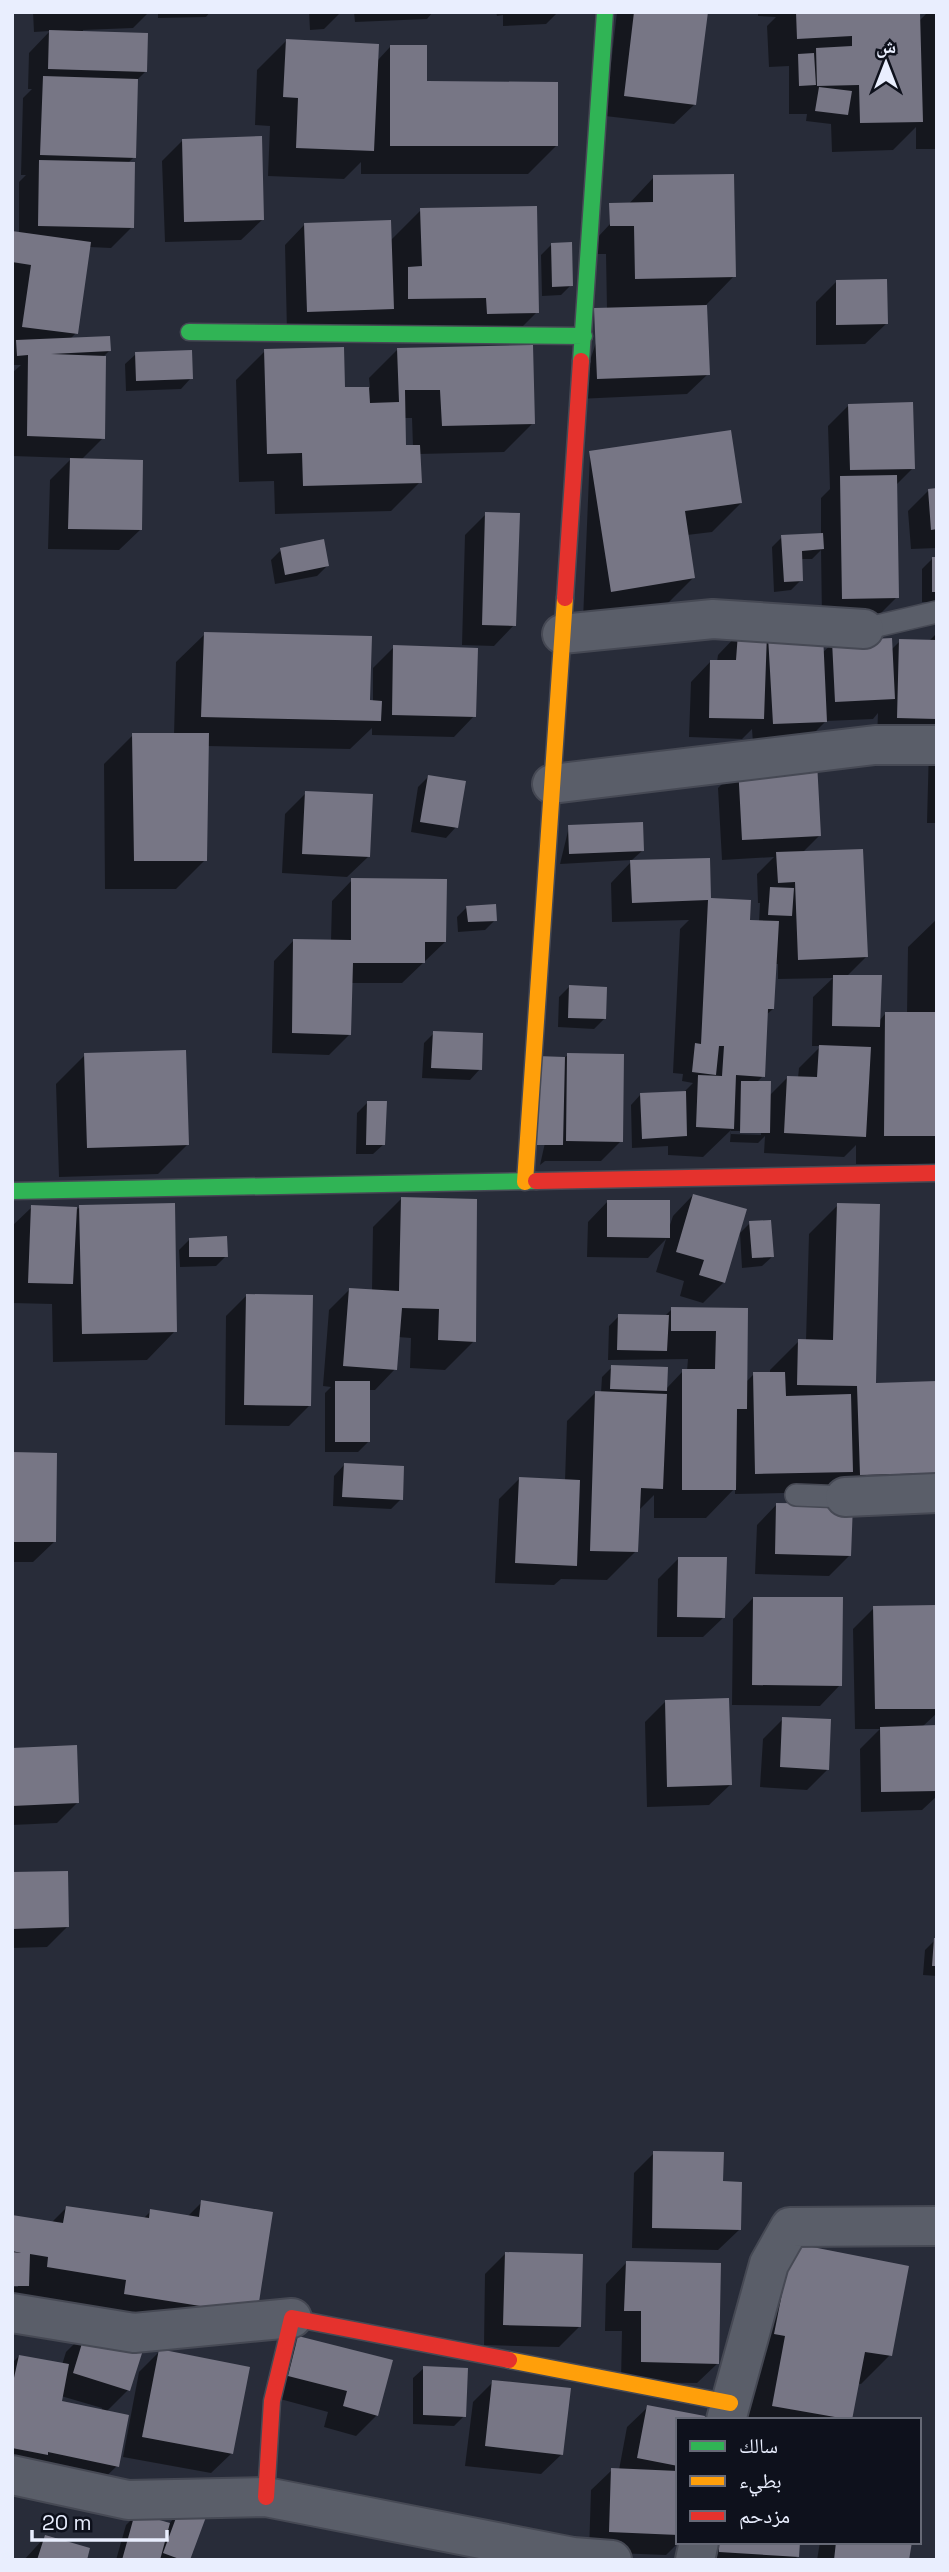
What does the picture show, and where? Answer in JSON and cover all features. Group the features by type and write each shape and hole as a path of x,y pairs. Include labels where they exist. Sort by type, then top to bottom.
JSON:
{"street":[{"path":"525,1182 605,12"},
{"path":"189,332 584,335"},
{"path":"562,634 713,619 864,629"},
{"path":"552,784 875,745 937,745"},
{"path":"12,1191 937,1173"},
{"path":"845,1497 937,1493"},
{"path":"12,2313 134,2333 292,2318 728,2411 769,2264 790,2227 937,2226"},
{"path":"266,2497 272,2401 292,2318"},
{"path":"12,2475 128,2500 266,2497 573,2557 612,2560"}],"lane":[{"path":"864,629 937,612"},
{"path":"796,1495 845,1497"}],"building":[{"path":"634,12 708,12 696,105 624,96"},
{"path":"796,12 920,12 923,122 860,123 859,85 817,86 816,48 852,46 852,36 797,39"},
{"path":"49,30 148,33 147,72 48,69"},
{"path":"286,39 379,44 374,151 296,148 298,98 283,97"},
{"path":"390,45 427,45 427,81 558,82 558,146 390,146"},
{"path":"814,53 816,85 799,86 798,54"},
{"path":"43,76 138,79 136,158 40,155"},
{"path":"819,87 852,91 848,115 815,111"},
{"path":"262,136 264,220 184,222 182,139"},
{"path":"39,160 135,162 134,228 38,226"},
{"path":"734,174 736,277 635,279 634,226 610,226 609,203 653,202 653,175"},
{"path":"537,206 539,313 487,314 486,298 408,299 408,267 422,266 420,208"},
{"path":"391,220 394,309 307,312 304,223"},
{"path":"12,231 91,242 78,334 22,327 31,265 12,262"},
{"path":"572,242 573,286 552,287 551,243"},
{"path":"887,279 888,324 836,325 836,280"},
{"path":"707,305 710,375 597,379 594,308"},
{"path":"110,336 111,351 51,354 106,356 105,439 27,436 28,355 17,356 16,340"},
{"path":"533,345 535,424 442,426 440,390 405,390 406,445 420,445 422,483 303,486 302,453 267,454 264,349 344,347 345,387 369,387 370,403 399,402 397,348"},
{"path":"192,350 193,379 136,381 135,352"},
{"path":"913,402 915,469 850,470 848,404"},
{"path":"731,430 742,503 685,511 695,578 611,592 589,451"},
{"path":"70,458 143,460 142,530 68,529"},
{"path":"897,475 899,598 842,599 840,476"},
{"path":"937,488 937,529 931,530 928,489"},
{"path":"485,512 520,513 516,626 482,625"},
{"path":"823,533 824,549 802,551 803,581 784,582 781,535"},
{"path":"324,539 329,566 285,575 280,548"},
{"path":"932,557 937,557 937,592 932,592"},
{"path":"204,632 372,636 370,700 382,701 381,721 201,717"},
{"path":"738,633 767,633 764,719 709,718 710,660 736,660"},
{"path":"823,634 827,722 773,724 768,636"},
{"path":"892,638 895,699 835,702 832,641"},
{"path":"899,639 937,640 936,719 897,718"},
{"path":"393,645 478,648 476,717 392,715"},
{"path":"132,733 209,733 207,861 134,861"},
{"path":"817,762 821,836 742,840 738,766"},
{"path":"428,775 466,781 458,828 420,822"},
{"path":"305,791 373,794 370,857 302,854"},
{"path":"643,822 644,851 569,854 568,825"},
{"path":"863,849 868,957 798,960 795,882 778,883 776,852"},
{"path":"710,858 711,898 751,900 750,920 779,921 774,1009 768,1009 765,1077 736,1075 734,1129 696,1127 698,1075 722,1076 724,1046 719,1046 716,1075 692,1072 695,1043 701,1044 708,900 632,903 630,860"},
{"path":"351,878 447,879 446,942 425,942 425,963 353,963 351,1035 292,1033 293,939 351,940"},
{"path":"770,887 794,888 792,916 768,915"},
{"path":"496,904 497,921 468,922 466,906"},
{"path":"833,975 882,975 880,1027 832,1026"},
{"path":"569,985 607,987 606,1019 568,1018"},
{"path":"885,1012 937,1012 937,1136 884,1136"},
{"path":"433,1031 483,1033 482,1070 431,1068"},
{"path":"819,1045 871,1047 866,1137 784,1133 787,1076 817,1077"},
{"path":"186,1050 189,1145 87,1148 84,1053"},
{"path":"567,1053 624,1054 623,1142 566,1141"},
{"path":"537,1056 565,1057 563,1145 535,1145"},
{"path":"741,1081 771,1081 770,1133 740,1133"},
{"path":"686,1091 687,1136 642,1139 640,1093"},
{"path":"367,1101 387,1101 385,1145 366,1145"},
{"path":"693,1194 747,1209 725,1283 699,1275 704,1260 676,1252"},
{"path":"401,1197 477,1199 476,1342 438,1340 439,1309 402,1308 397,1370 343,1366 349,1288 399,1291"},
{"path":"607,1200 670,1200 670,1238 607,1237"},
{"path":"175,1203 177,1332 82,1334 79,1205"},
{"path":"837,1203 880,1204 876,1383 937,1381 937,1473 860,1475 857,1386 797,1385 798,1339 833,1340"},
{"path":"31,1205 77,1207 73,1284 28,1283"},
{"path":"771,1220 774,1257 752,1258 749,1221"},
{"path":"227,1236 228,1257 189,1257 189,1238"},
{"path":"246,1294 313,1295 311,1406 244,1405"},
{"path":"671,1307 748,1308 747,1409 737,1409 736,1490 682,1490 682,1369 715,1369 716,1331 671,1331"},
{"path":"618,1314 669,1315 667,1351 617,1350"},
{"path":"611,1365 668,1367 667,1391 610,1389"},
{"path":"753,1372 785,1372 786,1396 851,1394 853,1472 755,1474"},
{"path":"335,1381 370,1381 370,1442 335,1442"},
{"path":"595,1391 667,1394 663,1489 641,1488 638,1552 590,1551"},
{"path":"12,1452 57,1453 56,1542 12,1542"},
{"path":"344,1463 404,1466 403,1500 342,1497"},
{"path":"519,1477 580,1480 577,1566 515,1563"},
{"path":"776,1503 853,1504 851,1556 775,1554"},
{"path":"678,1557 727,1557 725,1618 677,1617"},
{"path":"753,1597 843,1597 842,1686 752,1685"},
{"path":"937,1605 937,1709 875,1709 873,1606"},
{"path":"729,1698 732,1785 667,1787 665,1700"},
{"path":"782,1717 831,1719 829,1770 780,1767"},
{"path":"937,1725 937,1791 881,1792 880,1727"},
{"path":"77,1745 79,1803 12,1806 12,1748"},
{"path":"68,1871 69,1927 12,1929 12,1872"},
{"path":"934,1938 937,1938 937,1966 932,1966"},
{"path":"653,2151 724,2152 723,2181 742,2182 741,2230 652,2228"},
{"path":"201,2200 273,2212 257,2315 124,2294 126,2280 47,2267 48,2257 30,2254 29,2286 12,2286 12,2252 21,2253 12,2251 12,2215 63,2223 66,2206 149,2218 150,2209 199,2217"},
{"path":"792,2243 909,2266 892,2356 865,2352 852,2418 772,2406 785,2336 774,2334"},
{"path":"505,2252 583,2254 581,2327 503,2325"},
{"path":"626,2261 721,2263 719,2364 641,2362 641,2311 624,2311"},
{"path":"86,2330 144,2347 130,2391 73,2373"},
{"path":"298,2336 393,2360 378,2416 343,2406 347,2391 288,2376"},
{"path":"159,2349 250,2367 233,2454 142,2437"},
{"path":"19,2355 69,2364 62,2401 129,2415 119,2467 48,2452 48,2455 12,2448 12,2387"},
{"path":"423,2366 468,2368 466,2417 423,2415"},
{"path":"492,2380 571,2388 563,2455 485,2446"},
{"path":"647,2405 705,2416 676,2418 676,2466 637,2458"},
{"path":"611,2468 676,2471 676,2535 609,2532"},
{"path":"180,2507 206,2517 190,2560 163,2553"},
{"path":"135,2513 170,2523 160,2560 122,2560"},
{"path":"45,2535 90,2548 87,2560 37,2560"},
{"path":"719,2544 800,2544 799,2557 719,2552"},
{"path":"836,2544 912,2544 909,2560 834,2560"}],"traffic: fast":[{"path":"581,361 605,12"},
{"path":"189,332 584,336"},
{"path":"12,1191 536,1181"}],"traffic: slow":[{"path":"525,1182 565,598"},
{"path":"509,2360 730,2403"}],"traffic: jam":[{"path":"565,598 581,361"},
{"path":"536,1181 937,1173"},
{"path":"266,2497 272,2401 292,2318 509,2360"}]}
